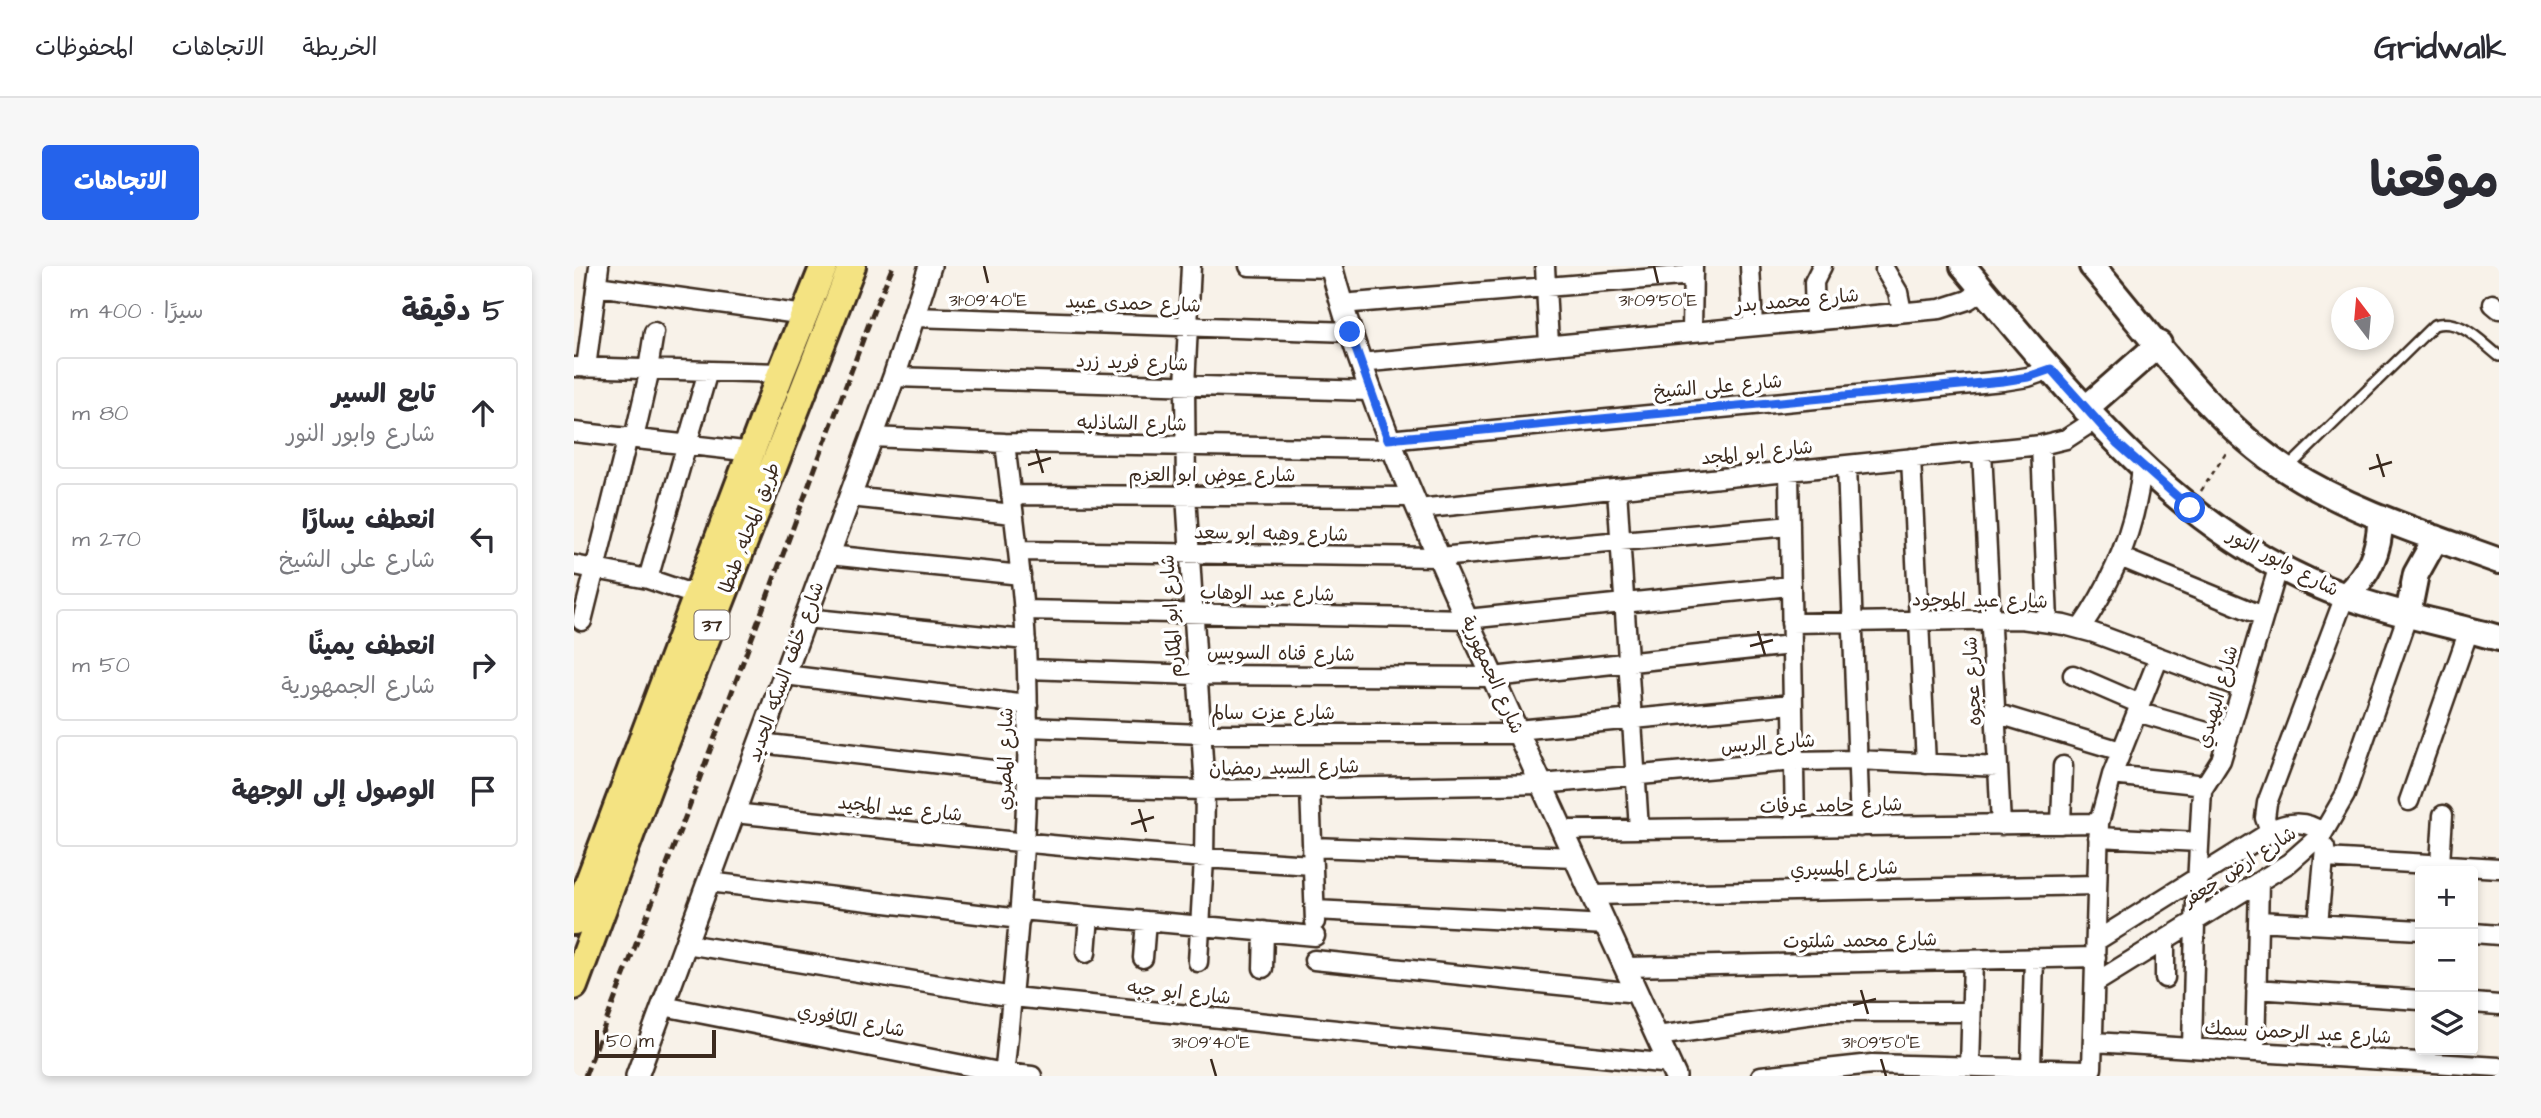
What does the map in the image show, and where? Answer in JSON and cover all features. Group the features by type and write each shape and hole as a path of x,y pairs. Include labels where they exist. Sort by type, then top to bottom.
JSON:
{"main road":[{"name":"طريق المحله, طنطا","path":"639,778 698,596 824,266"},
{"name":"طريق المحله, طنطا","path":"574,986 618,834 639,778 852,266"},
{"name":"شارع وابور النور","path":"1963,266 2090,414 2142,467 2190,508 2279,565 2345,596 2499,638"},
{"path":"2092,266 2197,391 2239,433 2286,470 2380,517 2499,561"},
{"path":"2090,414 2159,344"},
{"path":"2345,596 2370,567 2378,542 2380,517"},
{"path":"2408,614 2416,574 2436,538"},
{"name":"طريق المحله, طنطا","path":"574,921 618,834"}],"street":[{"path":"599,266 593,313 577,371 649,369 781,373"},
{"name":"شارع خلف السكه الحديد","path":"637,1076 894,377 930,266"},
{"name":"شارع ابو المكارم","path":"1191,266 1185,386 1186,495 1205,790 1198,962"},
{"path":"1249,266 1331,267"},
{"path":"1545,266 1549,345"},
{"path":"1750,266 1753,326"},
{"name":"شارع الجمهورية","path":"1331,267 1360,363 1415,503 1673,1070"},
{"path":"1814,268 1815,320"},
{"path":"1341,304 1546,287 1693,270 1692,331"},
{"path":"1885,270 1898,292 1902,313"},
{"path":"597,286 805,315"},
{"name":"شارع محمد بدر","path":"1360,363 1902,313 1950,307 1983,290"},
{"path":"574,311 593,313"},
{"name":"شارع حمدى عبيد","path":"914,317 1350,332"},
{"path":"582,621 649,369 654,332"},
{"name":"شارع على الشيخ","path":"1390,444 2003,381 2028,377 2051,369"},
{"path":"648,579 708,371"},
{"name":"شارع فريد زرد","path":"894,377 1370,391"},
{"name":"شارع ابو المجد","path":"1415,503 1617,489 2041,445 2066,439 2090,414"},
{"path":"574,432 753,452"},
{"name":"شارع الشاذليه","path":"872,437 1005,443 1390,444"},
{"name":"شارع المصري","path":"1004,1074 1020,915 1028,727 1024,610 1005,443"},
{"path":"2041,445 2048,622"},
{"name":"شارع عجوه","path":"1982,451 2001,825"},
{"path":"1911,458 1926,764"},
{"path":"1847,465 1860,827"},
{"path":"2080,629 2103,594 2120,557 2135,513 2142,467"},
{"path":"1788,471 1794,827"},
{"path":"1617,489 1639,829"},
{"name":"شارع عوض ابو العزم","path":"1011,495 1186,495 1415,503"},
{"path":"850,496 1013,514"},
{"name":"شارع وهبه ابو سعد","path":"1018,551 1439,557 1790,526"},
{"path":"829,555 1021,575"},
{"path":"2120,557 2263,616"},
{"path":"574,565 648,579 698,596"},
{"name":"شارع البهيدي","path":"2192,1048 2202,796 2205,785 2219,766 2279,565"},
{"name":"شارع عبد الوهاب","path":"1024,610 1467,620 1790,586"},
{"path":"2270,832 2265,818 2267,803 2345,596"},
{"path":"2318,924 2325,858 2323,833 2345,795 2408,614"},
{"path":"805,618 1026,640"},
{"name":"شارع عبد الموجود","path":"1791,623 1990,619 2048,622 2080,629 2242,688"},
{"path":"2409,801 2469,630"},
{"name":"شارع قناه السويس","path":"1027,669 1198,675 1493,677 1791,645"},
{"path":"1761,1076 1872,1064 2088,1070 2093,1065 2099,830 2112,775 2159,657"},
{"path":"785,675 1028,705"},
{"path":"2073,675 2138,708 2227,738"},
{"name":"شارع عزت سالم","path":"1028,727 1202,734 1518,732 1793,704"},
{"path":"1995,713 2121,751"},
{"name":"شارع السيد رمضان","path":"760,743 1027,780 1205,790 1542,784"},
{"name":"شارع الريس","path":"1542,784 1794,761 1858,760 1998,767"},
{"path":"2061,824 2063,766"},
{"path":"2112,775 2205,785"},
{"path":"1310,789 1315,910 1314,966 1637,993"},
{"name":"شارع عبد المجيد","path":"734,813 1024,844 1204,859 1312,856 1575,857"},
{"path":"2440,864 2443,815"},
{"name":"شارع ارض جعفر","path":"2095,983 2298,857 2323,833 2315,827 2297,823 2287,824 2270,832 2197,877 2096,949"},
{"name":"شارع حامد عرفات","path":"1563,830 2061,824 2199,842"},
{"path":"2325,858 2499,868"},
{"path":"709,882 1020,915 1089,916 1315,936"},
{"path":"2255,1052 2259,882"},
{"name":"شارع المسيري","path":"1593,895 2097,885"},
{"path":"1315,910 1606,925"},
{"path":"1086,953 1089,916"},
{"path":"1143,958 1146,921"},
{"path":"2258,921 2415,930"},
{"path":"1263,968 1264,931"},
{"path":"2478,933 2499,935"},
{"path":"2165,940 2165,978"},
{"name":"شارع ابو جبه","path":"686,944 1013,997 1673,1070"},
{"name":"شارع محمد شلتوت","path":"1626,967 2034,958 2096,949"},
{"path":"2031,1068 2034,958"},
{"path":"1970,1067 1973,960"},
{"path":"2256,989 2415,1000"},
{"path":"2478,1003 2499,1005"},
{"name":"شارع الكافوري","path":"663,1006 1004,1074 1032,1076"},
{"path":"1657,1036 1829,1012 1971,1012"},
{"name":"شارع عبد الرحمن سمك","path":"2094,1042 2499,1067"}],"lane":[{"path":"2286,470 2434,325 2444,322 2460,326 2499,356"}],"path":[{"path":"2190,508 2239,433"}],"railway":[{"path":"585,1076 686,815 874,310 893,266"}],"route":[{"path":"1350,332 1388,439 2003,381 2028,377 2051,369 2118,444 2190,508"}]}
